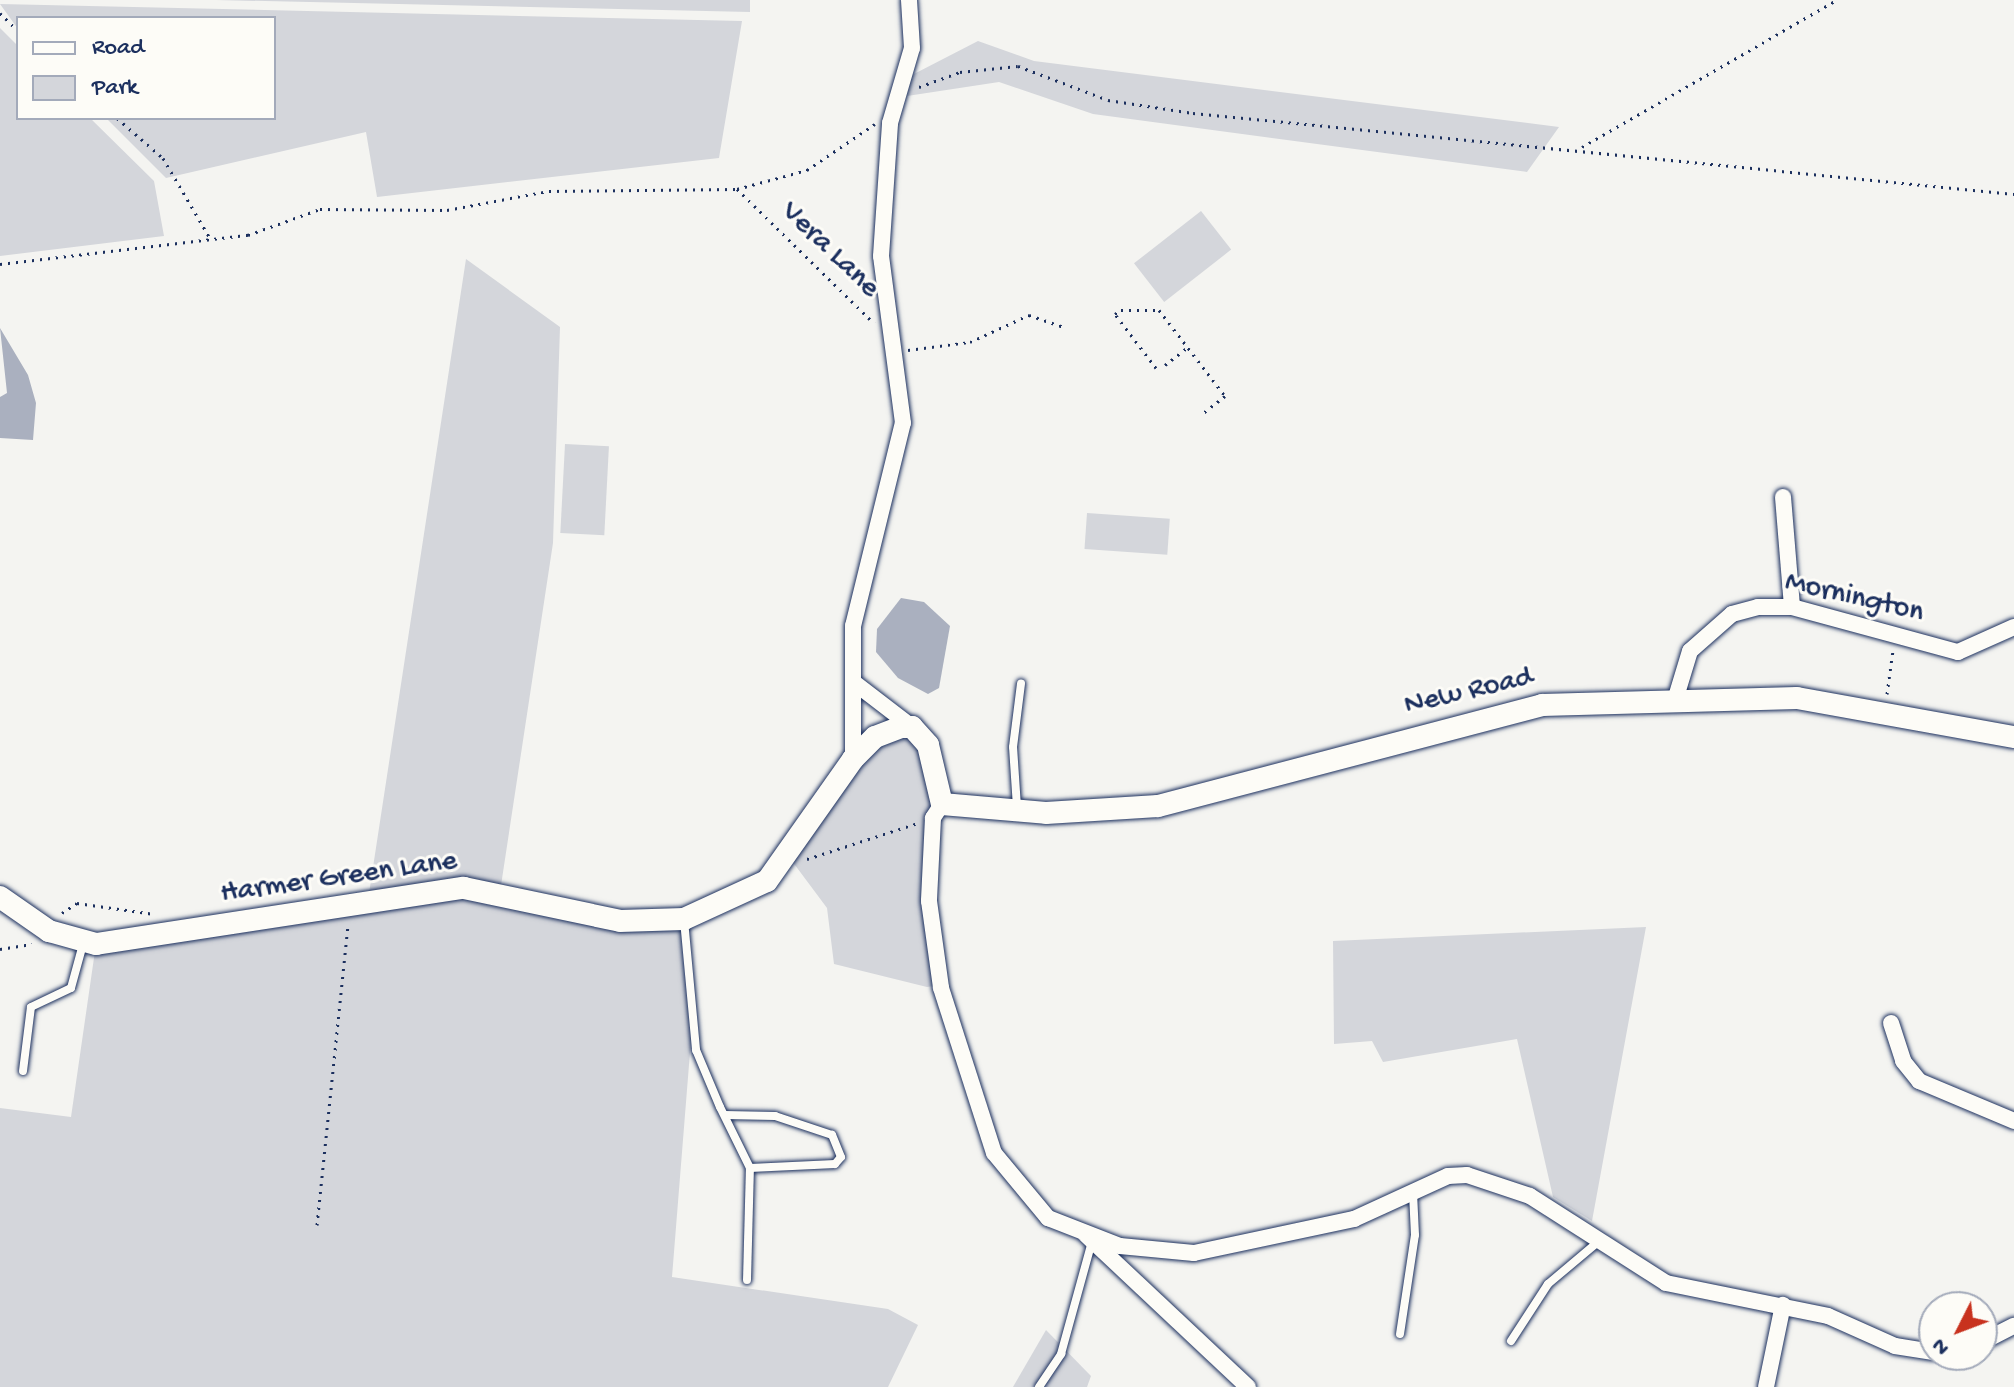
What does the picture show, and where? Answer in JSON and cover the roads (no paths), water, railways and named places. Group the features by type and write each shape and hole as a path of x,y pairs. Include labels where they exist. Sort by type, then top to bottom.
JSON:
{"street":[{"path":"853,759 856,684 853,626 903,423 881,256 898,94 912,48 909,0"},
{"path":"1783,497 1792,607"},
{"name":"Mornington","path":"1676,697 1690,651 1732,614 1792,607 1895,639 1958,652 2014,627"},
{"path":"856,684 912,727 928,745 938,811 929,901 940,985 978,1117 1029,1201 1089,1240 1248,1387"},
{"name":"New Road","path":"938,811 1017,812 1158,806 1484,717 1542,705 1676,697 1797,698 1885,709 2014,737"},
{"name":"Harmer Green Lane","path":"0,897 46,929 83,943 464,888 620,921 684,919 767,881 853,759 875,737 912,727"},
{"path":"1891,1023 1903,1061 1919,1081 2014,1121"},
{"path":"1089,1240 1143,1249 1206,1251 1354,1219 1448,1176 1496,1182 1666,1283 1828,1316 1895,1346 1918,1350"},
{"path":"1766,1387 1783,1305"}],"lane":[{"path":"1017,812 1013,747 1021,684"},
{"path":"684,919 696,1050 750,1168 747,1280"},
{"path":"23,1071 31,1007 71,988 83,943"},
{"path":"725,1115 775,1116 832,1135 840,1146 835,1164 750,1168"},
{"path":"1400,1334 1415,1235 1413,1191"},
{"path":"1039,1387 1061,1354 1089,1240"},
{"path":"1511,1341 1548,1284 1599,1241"}],"water":[{"path":"0,328 28,375 36,403 33,440 0,438 0,397 7,393"},
{"path":"901,598 924,602 950,626 939,688 928,694 898,678 876,652 877,629"}]}
